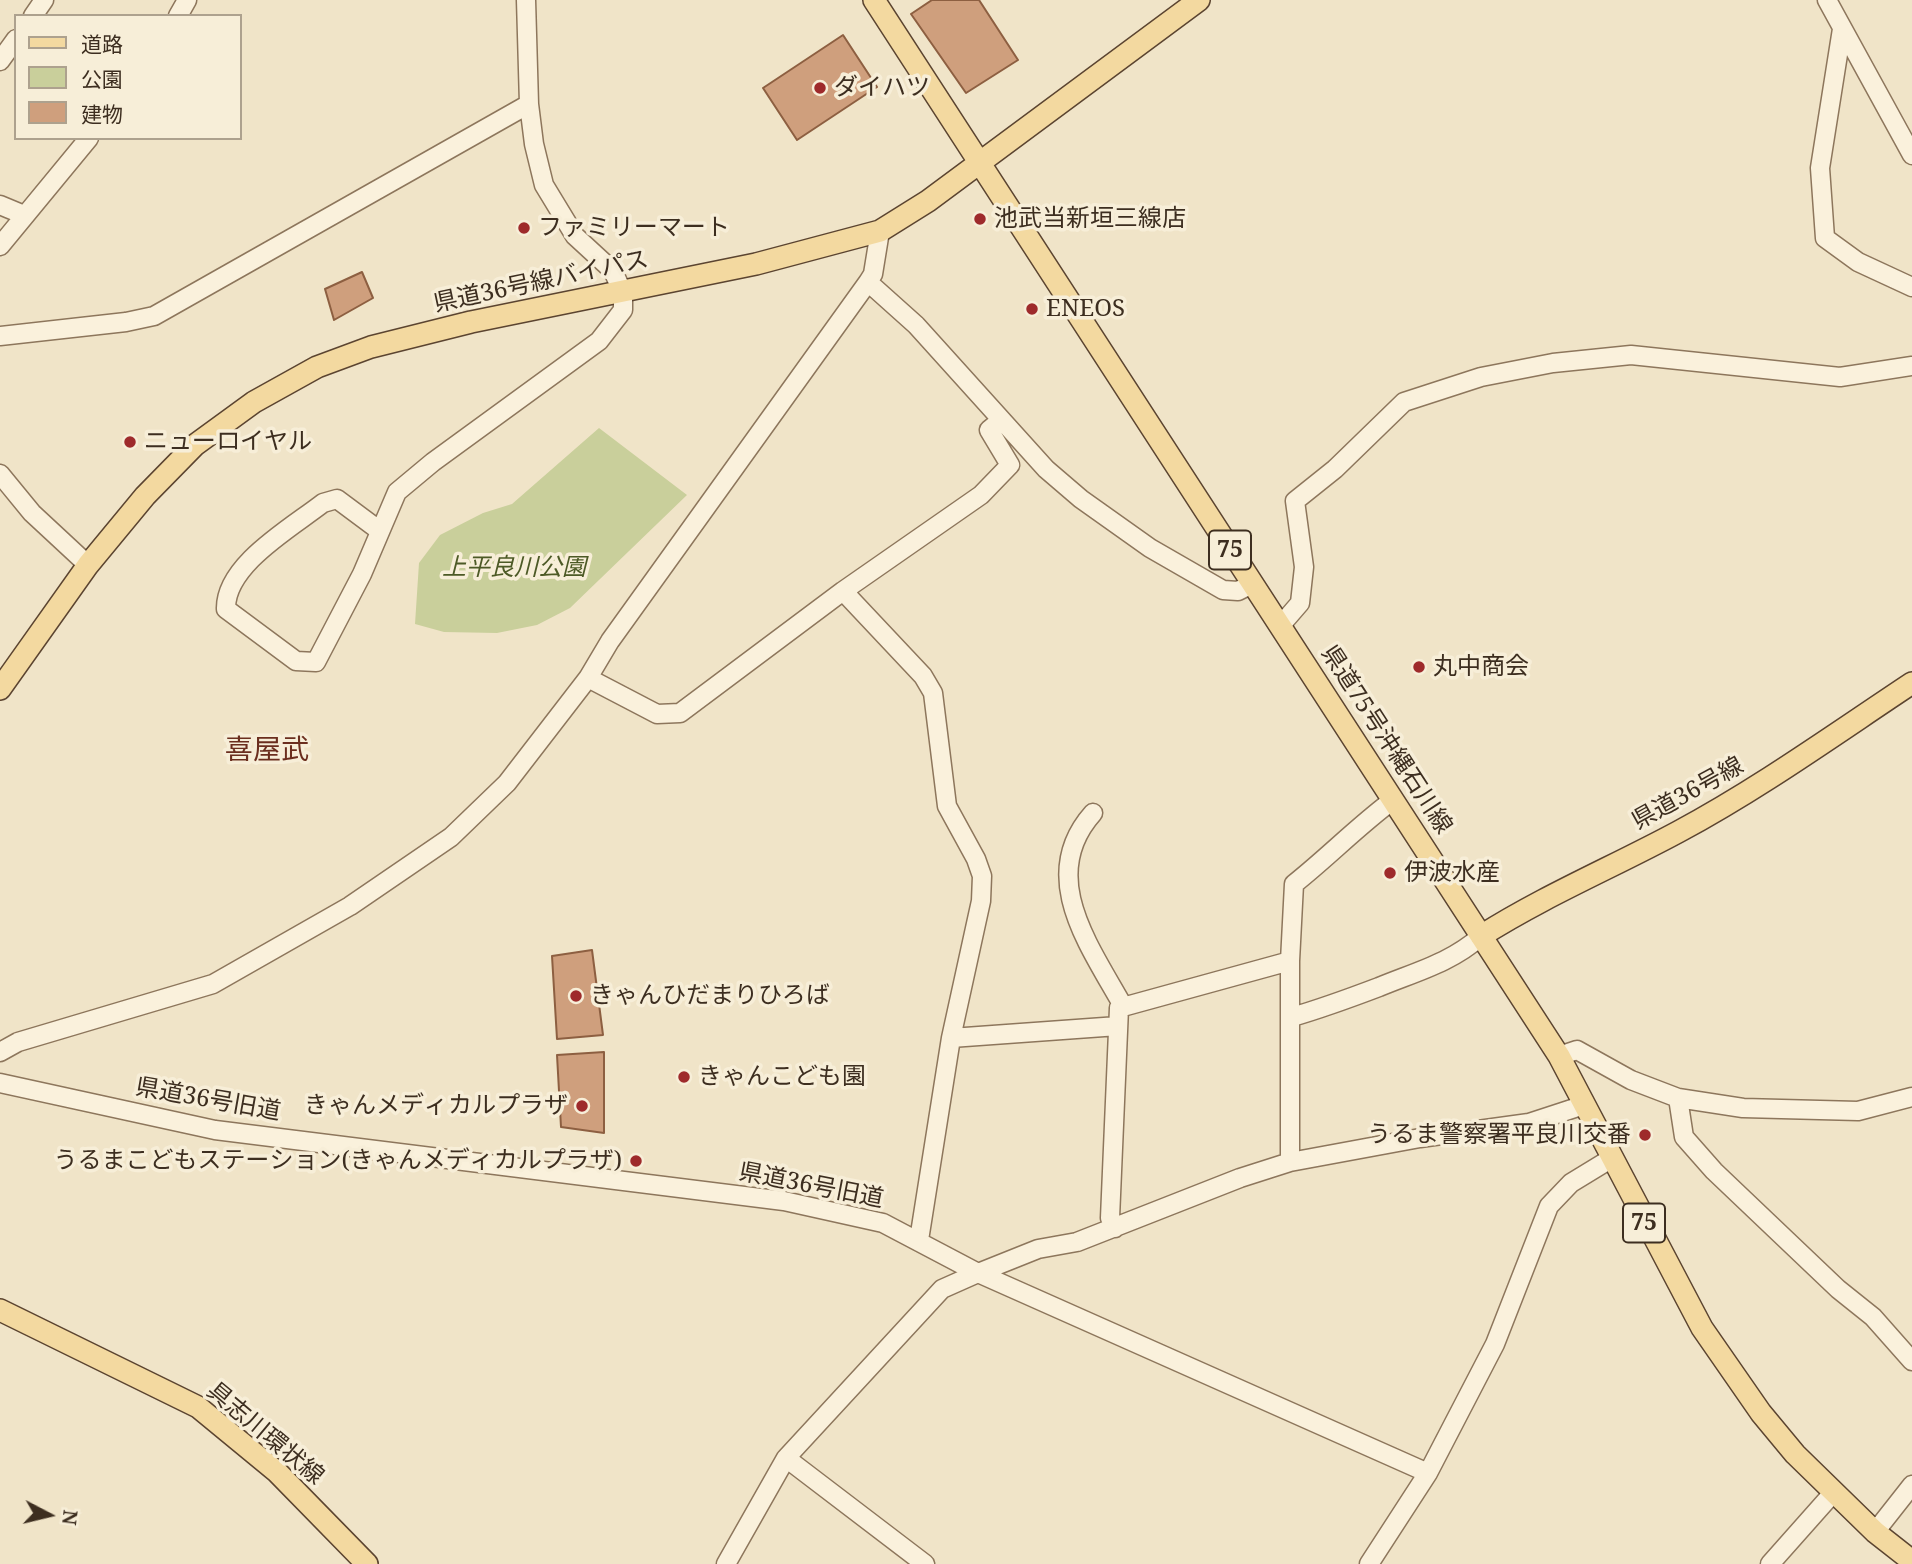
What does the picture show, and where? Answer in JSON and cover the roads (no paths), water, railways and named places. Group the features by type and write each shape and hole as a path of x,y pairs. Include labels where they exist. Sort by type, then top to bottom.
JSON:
{"main road":[{"name":"県道75号沖縄石川線","path":"874,0 1559,1056 1702,1328 1760,1413 1833,1493 1875,1532 1912,1561"},
{"name":"県道36号線バイパス","path":"0,689 88,565 145,496 195,445 254,402 317,366 371,347 426,332 756,264 880,231 903,219 1199,0"},
{"name":"県道36号線","path":"1481,936 1511,917 1679,831 1763,783 1912,683"},
{"name":"具志川環状線","path":"0,1310 198,1407 277,1472 367,1564"}],"street":[{"path":"380,531 337,499 323,503 244,565 226,594 226,609 296,661 316,662 329,642 380,531 397,492 433,462 599,341 623,310 623,293 613,271 575,236 544,186 534,144 529,104 526,0"},
{"path":"1826,0 1912,155"},
{"path":"1842,29 1820,168 1825,238 1858,262 1912,287"},
{"path":"0,61 14,42"},
{"path":"0,335 126,323 154,316 529,104"},
{"path":"0,246 87,140"},
{"path":"0,205 24,215"},
{"path":"0,1052 18,1042 213,984 350,906 451,836 507,783 588,678 610,641 869,282 873,274 880,231"},
{"path":"869,282 916,325 1046,469 1150,548 1223,590 1238,591 1252,584"},
{"path":"1281,625 1300,603 1304,567 1295,501 1335,469 1404,402 1481,377 1553,362 1630,355 1840,377 1912,366"},
{"path":"588,678 657,714 680,713 843,591 981,495 1010,465 989,430 1000,421"},
{"path":"0,474 32,513 88,565"},
{"path":"843,591 923,676 933,693 947,806 976,859 982,876 981,901 951,1038 919,1240"},
{"path":"1290,1162 1290,961 1294,884 1322,862 1346,836 1393,800"},
{"path":"1093,813 1077,831 1069,850 1067,874 1086,944 1124,1006"},
{"path":"1292,1017 1346,1002 1427,969 1468,948 1481,936"},
{"path":"1115,1228 1110,1218 1119,1008 1290,961"},
{"path":"951,1038 1118,1026"},
{"path":"1559,1056 1577,1050 1631,1080 1678,1098 1743,1108 1857,1111 1912,1097"},
{"name":"県道36号旧道","path":"0,1083 215,1130 784,1201 883,1223 978,1273 1428,1473"},
{"path":"1678,1098 1684,1137 1714,1171 1838,1289 1873,1317 1912,1361"},
{"path":"726,1564 786,1458 942,1289 1038,1249 1077,1242 1229,1182 1290,1162 1420,1138 1529,1123 1584,1105"},
{"path":"1369,1564 1428,1473 1495,1344 1549,1206 1571,1184 1612,1158"},
{"path":"786,1458 925,1564"},
{"path":"1875,1532 1912,1485"},
{"path":"1770,1564 1833,1493"}],"place":[{"name":"ダイハツ","path":"820,88"},
{"name":"池武当新垣三線店","path":"980,219"},
{"name":"ファミリーマート","path":"524,228"},
{"name":"ENEOS","path":"1032,309"},
{"name":"ニューロイヤル","path":"130,442"},
{"name":"丸中商会","path":"1419,667"},
{"name":"伊波水産","path":"1390,873"},
{"name":"きゃんひだまりひろば","path":"576,996"},
{"name":"きゃんこども園","path":"684,1077"},
{"name":"きゃんメディカルプラザ","path":"582,1106"},
{"name":"うるま警察署平良川交番","path":"1645,1135"},
{"name":"うるまこどもステーション(きゃんメディカルプラザ)","path":"636,1161"}],"district":[{"name":"喜屋武","path":"267,751"}],"park label":[{"name":"上平良川公園","path":"514,568"}]}
